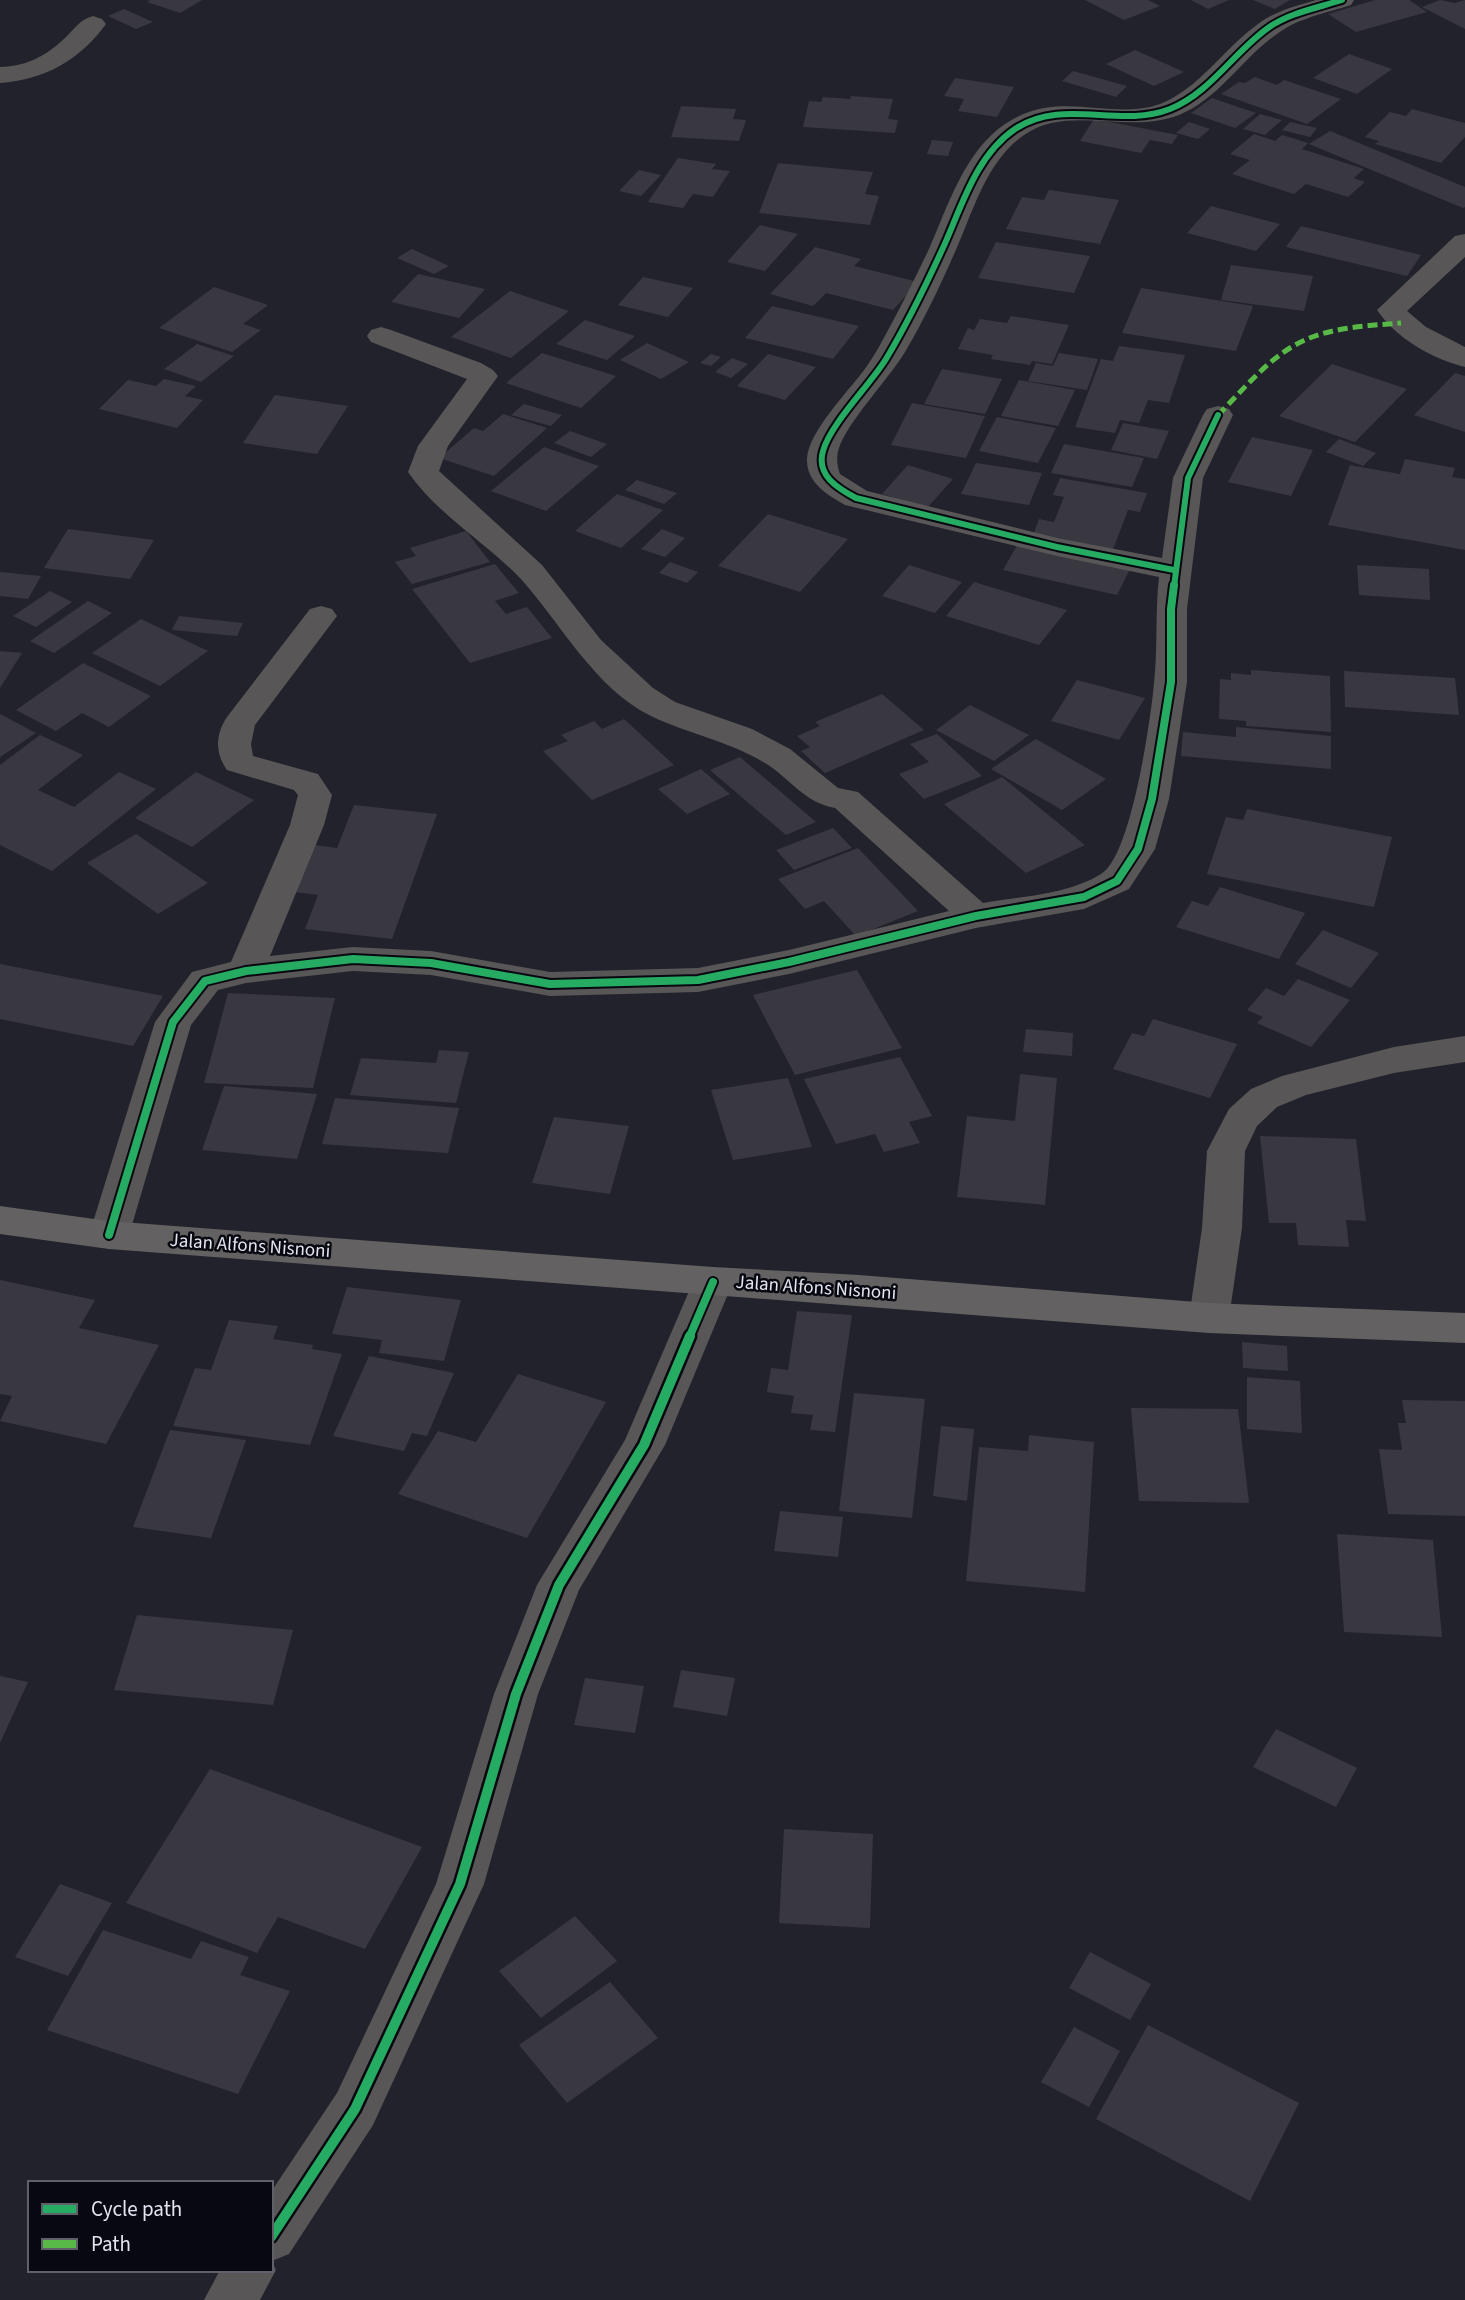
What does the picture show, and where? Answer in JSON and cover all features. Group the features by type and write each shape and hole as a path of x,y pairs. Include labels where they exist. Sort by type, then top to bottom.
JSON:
{"main road":[{"name":"Jalan Alfons Nisnoni","path":"0,1220 109,1235 713,1282 859,1290 1209,1318 1465,1328"}],"street":[{"path":"1174,570 1057,547 856,498 831,485 823,468 823,449 882,366 912,315 986,156 1015,130 1045,113 1080,111 1132,116 1169,109 1193,94 1269,26 1342,0"},
{"path":"0,75 20,75 41,69 60,57 93,24"},
{"path":"1465,242 1391,310 1401,323 1425,340 1465,358"},
{"path":"381,336 471,369 483,376 473,395 426,456 423,472 441,492 531,572 590,647 641,695 663,709 740,736 778,756 827,796 846,800 976,916"},
{"path":"109,1235 173,1022 205,981 246,971 353,959 431,963 550,984 698,980 789,962 976,916 1084,897 1117,881 1138,849 1152,799 1171,682 1174,570 1188,478 1218,415"},
{"path":"246,971 307,825 315,795 306,782 239,763 233,751 233,743 239,724 321,616"},
{"path":"1209,1318 1222,1228 1226,1151 1242,1118 1264,1098 1295,1085 1394,1060 1465,1049"},
{"path":"273,2234 355,2109 460,1884 516,1694 559,1585 644,1445 713,1282"},
{"path":"230,2300 249,2272"}],"building":[{"path":"202,0 180,13 147,2"},
{"path":"1085,0 1148,0 1160,6 1124,20"},
{"path":"1191,0 1229,0 1208,9"},
{"path":"1253,0 1290,0 1275,9"},
{"path":"1375,0 1409,0 1427,12 1356,32 1328,14"},
{"path":"1440,0 1455,3 1465,0 1465,29 1422,7"},
{"path":"124,9 153,22 136,29 108,16"},
{"path":"1135,50 1184,72 1154,86 1106,64"},
{"path":"1349,54 1392,69 1357,94 1313,78"},
{"path":"1073,71 1127,86 1116,97 1062,81"},
{"path":"1255,77 1277,85 1284,80 1341,99 1307,124 1221,94 1239,82 1245,83"},
{"path":"955,78 1014,87 997,117 958,111 964,99 944,96"},
{"path":"851,96 893,99 888,119 898,120 895,133 803,127 809,101 821,102 823,97 850,99"},
{"path":"1212,98 1256,113 1235,128 1191,113"},
{"path":"681,106 736,109 733,119 746,120 739,141 671,137"},
{"path":"1412,109 1465,123 1465,137 1441,163 1375,144 1379,141 1365,137 1390,112 1406,116"},
{"path":"1260,114 1282,120 1265,135 1243,129"},
{"path":"1094,119 1178,135 1172,144 1150,140 1141,153 1080,141"},
{"path":"1189,122 1210,129 1198,139 1176,133"},
{"path":"1290,122 1317,128 1310,137 1282,130"},
{"path":"1330,131 1465,187 1465,207 1309,144"},
{"path":"1254,134 1275,141 1282,135 1308,143 1302,149 1364,169 1354,178 1365,182 1348,197 1306,184 1294,194 1232,174 1250,160 1230,154"},
{"path":"932,140 953,142 948,156 927,154"},
{"path":"678,158 716,164 712,169 730,171 713,197 693,194 683,208 648,202"},
{"path":"778,163 873,172 865,194 879,196 870,225 759,213"},
{"path":"639,170 661,175 641,196 619,191"},
{"path":"1049,190 1119,200 1100,244 1006,229 1022,197 1044,200"},
{"path":"1211,206 1280,224 1256,251 1187,233"},
{"path":"760,225 798,234 765,271 727,262"},
{"path":"1301,226 1421,255 1407,276 1286,247"},
{"path":"996,242 1090,256 1074,293 978,278"},
{"path":"815,247 861,259 854,266 918,282 893,310 826,293 813,306 770,294"},
{"path":"412,249 449,266 434,274 397,258"},
{"path":"1231,265 1313,276 1304,311 1221,300"},
{"path":"418,274 485,289 459,318 391,302"},
{"path":"643,277 693,288 668,317 618,305"},
{"path":"214,287 268,305 243,324 261,330 232,352 159,328"},
{"path":"1141,288 1253,306 1236,351 1122,333"},
{"path":"510,291 569,311 511,358 451,337"},
{"path":"772,306 859,326 833,359 745,338"},
{"path":"1011,316 1069,325 1052,364 1032,361 1030,365 991,359 993,355 958,349 968,328 974,330 980,319 1007,323"},
{"path":"585,320 635,336 607,360 556,344"},
{"path":"647,343 689,362 661,379 620,360"},
{"path":"197,344 234,356 201,382 164,369"},
{"path":"1119,346 1185,355 1169,403 1148,400 1139,423 1120,420 1115,433 1075,427 1101,359 1113,361"},
{"path":"542,353 616,376 581,408 506,383"},
{"path":"1059,353 1098,359 1087,390 1028,381 1036,363 1053,366"},
{"path":"711,354 721,357 711,366 700,363"},
{"path":"768,354 816,367 785,400 737,386"},
{"path":"732,358 748,364 731,378 715,372"},
{"path":"1332,364 1407,389 1355,442 1279,416"},
{"path":"942,369 1002,379 985,414 924,404"},
{"path":"1455,373 1465,376 1465,432 1414,415"},
{"path":"164,379 196,386 185,396 203,400 177,428 99,409 128,380 156,386"},
{"path":"1019,380 1075,390 1058,426 1001,416"},
{"path":"275,395 348,406 317,454 243,443"},
{"path":"912,403 985,416 966,458 891,445"},
{"path":"524,404 562,415 551,426 511,415"},
{"path":"503,414 547,428 494,476 439,458 474,428 483,431"},
{"path":"997,417 1056,428 1038,463 979,451"},
{"path":"1123,423 1169,431 1157,459 1111,450"},
{"path":"570,431 607,444 591,457 554,443"},
{"path":"1252,437 1313,450 1291,496 1228,482"},
{"path":"1339,439 1376,453 1363,466 1326,452"},
{"path":"1064,444 1144,458 1132,487 1051,473"},
{"path":"544,447 599,466 546,511 491,491"},
{"path":"1405,459 1455,468 1452,477 1465,479 1465,550 1328,525 1350,465 1400,474"},
{"path":"976,463 1042,473 1029,505 961,494"},
{"path":"908,465 953,479 927,508 882,494"},
{"path":"1060,478 1147,493 1140,512 1128,510 1112,552 1032,538 1039,519 1054,522 1064,497 1053,495"},
{"path":"637,480 677,493 664,504 625,490"},
{"path":"617,494 663,510 621,548 575,531"},
{"path":"768,514 848,539 800,592 718,566"},
{"path":"68,529 154,540 130,579 44,568"},
{"path":"662,529 685,538 665,557 641,549"},
{"path":"466,531 490,562 412,584 395,562 416,556 410,548"},
{"path":"1020,540 1132,565 1117,595 1003,570"},
{"path":"670,562 698,572 687,583 659,573"},
{"path":"495,564 519,593 495,601 506,614 527,607 552,638 470,663 412,589"},
{"path":"909,565 962,582 935,613 882,596"},
{"path":"1357,565 1429,569 1430,600 1359,595"},
{"path":"0,572 41,576 28,599 0,596"},
{"path":"974,582 1067,610 1039,645 946,616"},
{"path":"50,591 72,602 36,627 13,616"},
{"path":"88,601 112,613 54,653 30,641"},
{"path":"179,616 243,623 237,636 172,630"},
{"path":"141,619 208,651 160,686 92,653"},
{"path":"0,651 22,653 0,688"},
{"path":"83,663 151,696 109,727 82,713 56,731 16,710"},
{"path":"1251,670 1330,676 1331,732 1246,726 1246,721 1219,719 1220,679 1231,680 1231,673 1251,675"},
{"path":"1344,671 1455,678 1459,715 1345,707"},
{"path":"1077,680 1145,698 1119,740 1051,721"},
{"path":"882,694 924,730 825,773 801,751 810,747 797,736 820,726 815,722"},
{"path":"970,705 1029,735 994,761 936,730"},
{"path":"0,714 36,733 0,757"},
{"path":"624,719 674,765 592,800 543,751 568,741 561,735 594,721 602,729"},
{"path":"1236,727 1331,736 1331,769 1181,756 1183,732 1236,737"},
{"path":"937,734 982,776 924,799 899,774 929,762 910,744"},
{"path":"40,735 83,755 38,790 74,807 119,772 156,789 52,871 0,845 0,765"},
{"path":"1036,739 1106,779 1062,810 991,769"},
{"path":"740,757 816,822 786,835 710,770"},
{"path":"701,769 730,794 687,814 658,789"},
{"path":"196,772 254,800 192,847 135,818"},
{"path":"1002,777 1085,845 1026,873 944,804"},
{"path":"354,805 437,814 392,939 305,929 318,895 295,892 314,845 337,848"},
{"path":"1247,809 1392,837 1374,907 1207,874 1226,817 1243,820"},
{"path":"833,828 852,848 794,870 776,850"},
{"path":"136,834 208,883 158,914 87,863"},
{"path":"858,848 918,911 856,936 824,901 805,909 778,879"},
{"path":"1220,887 1305,913 1279,959 1176,927 1192,901 1208,906"},
{"path":"1323,930 1379,953 1351,988 1295,964"},
{"path":"0,964 163,996 133,1046 0,1019"},
{"path":"857,970 902,1048 795,1075 753,995"},
{"path":"1298,979 1350,1000 1311,1047 1257,1023 1263,1017 1247,1010 1266,988 1284,996"},
{"path":"228,993 335,998 313,1088 204,1083"},
{"path":"1153,1019 1237,1044 1210,1098 1113,1069 1132,1033 1144,1036"},
{"path":"1026,1029 1073,1033 1072,1056 1023,1052"},
{"path":"439,1050 469,1052 456,1103 350,1095 361,1058 436,1063"},
{"path":"900,1057 932,1116 909,1122 920,1143 884,1152 875,1134 836,1144 804,1079"},
{"path":"1020,1074 1057,1078 1045,1205 957,1197 967,1116 1015,1121"},
{"path":"788,1078 812,1147 733,1160 711,1090"},
{"path":"224,1086 317,1094 297,1159 202,1150"},
{"path":"335,1098 459,1108 448,1153 322,1144"},
{"path":"554,1117 629,1126 610,1194 532,1183"},
{"path":"1260,1136 1356,1139 1366,1221 1346,1220 1349,1247 1298,1245 1296,1223 1269,1223"},
{"path":"0,1280 95,1300 79,1328 159,1345 106,1444 0,1421 12,1396 0,1394"},
{"path":"347,1287 461,1300 444,1361 379,1353 382,1340 332,1334"},
{"path":"797,1311 852,1315 835,1432 810,1430 813,1415 791,1413 794,1396 767,1392 771,1368 788,1370"},
{"path":"229,1320 278,1326 273,1339 313,1345 312,1349 342,1354 310,1445 173,1426 195,1368 211,1370"},
{"path":"1242,1342 1287,1346 1288,1371 1243,1368"},
{"path":"369,1356 454,1373 427,1436 412,1433 404,1451 333,1436"},
{"path":"518,1374 606,1402 527,1538 398,1494 438,1431 476,1442"},
{"path":"1247,1377 1300,1381 1302,1433 1247,1429"},
{"path":"854,1393 925,1399 912,1518 839,1511"},
{"path":"1402,1400 1465,1401 1465,1516 1388,1514 1379,1449 1402,1450 1398,1423 1406,1423"},
{"path":"1131,1408 1238,1409 1249,1503 1139,1501"},
{"path":"941,1426 974,1429 967,1501 933,1496"},
{"path":"170,1430 246,1440 211,1538 133,1527"},
{"path":"1029,1435 1094,1442 1085,1592 966,1581 979,1447 1028,1451"},
{"path":"780,1511 843,1517 838,1557 774,1551"},
{"path":"1337,1534 1433,1540 1442,1637 1344,1632"},
{"path":"137,1615 293,1630 273,1705 114,1690"},
{"path":"681,1670 735,1678 727,1716 673,1707"},
{"path":"0,1676 28,1682 0,1743"},
{"path":"585,1678 644,1686 635,1733 574,1725"},
{"path":"1276,1729 1357,1768 1336,1807 1253,1767"},
{"path":"210,1769 422,1847 365,1949 278,1917 257,1953 126,1903"},
{"path":"784,1829 873,1834 870,1928 779,1923"},
{"path":"60,1884 112,1903 68,1976 15,1957"},
{"path":"575,1916 617,1961 541,2018 499,1971"},
{"path":"103,1930 191,1959 201,1941 249,1957 240,1975 290,1991 238,2094 47,2030"},
{"path":"1090,1952 1151,1984 1130,2020 1069,1988"},
{"path":"610,1982 658,2038 567,2103 519,2045"},
{"path":"1148,2025 1299,2103 1250,2201 1096,2119"},
{"path":"1074,2027 1120,2051 1089,2107 1041,2082"}],"marked path":[{"path":"1218,415 1264,368 1294,345 1338,330 1401,323"}],"cycle path":[{"path":"1174,570 1057,547 856,498 830,481 823,468 823,451 891,350 928,279 971,184 1001,140 1035,119 1054,114 1131,116 1151,115 1170,109 1197,93 1275,23 1342,0"},
{"path":"109,1235 173,1022 205,981 246,971 353,959 431,963 550,984 698,980 789,962 976,916 1084,897 1117,881 1138,849 1152,799 1171,682 1171,609 1188,478 1218,415"},
{"path":"273,2234 355,2109 460,1884 516,1694 559,1585 644,1445 713,1282"}]}
